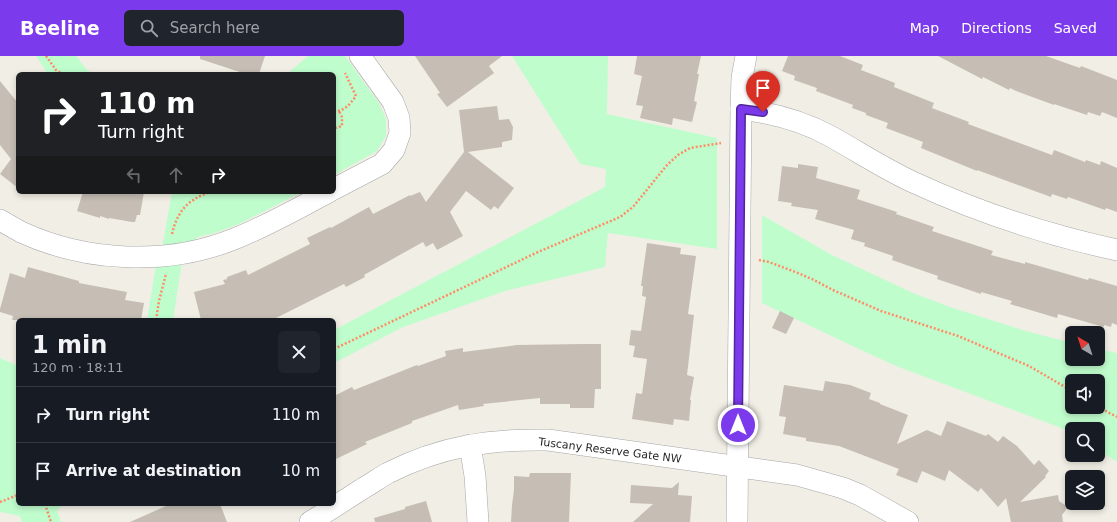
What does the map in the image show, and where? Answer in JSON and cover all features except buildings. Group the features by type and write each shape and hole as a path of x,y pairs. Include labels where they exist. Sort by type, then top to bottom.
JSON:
{"street":[{"path":"336,188 382,164 394,150 400,133 399,118 393,102 360,56"},
{"path":"737,522 740,142 742,78 746,56"},
{"path":"741,109 771,114 801,123 829,136 916,184 995,216 1067,238 1117,250"},
{"path":"0,220 20,231 69,249 119,257 146,257 170,255 233,240 260,228 325,194"},
{"name":"Tuscany Reserve Gate NW","path":"336,505 387,473 429,455 470,445 502,441 548,440 797,475 843,488 860,495 908,522"},
{"path":"470,445 475,476 478,522"},
{"name":"Tuscany Reserve Gate NW","path":"310,522 335,506"}],"path":[{"path":"46,56 59,72"},
{"path":"336,111 339,112 349,105 356,96 343,68"},
{"path":"336,128 342,126 342,117 339,112"},
{"path":"336,348 538,252 620,217 633,207 667,165 678,155 690,148 720,143 740,142"},
{"path":"172,236 178,217 183,209 194,199 205,194"},
{"path":"740,254 769,262 798,273 881,311 958,336 1029,366 1065,387"},
{"path":"156,318 159,301 167,272"},
{"path":"1105,411 1117,417"},
{"path":"0,502 16,496"},
{"path":"46,506 51,522"}],"green space":[{"path":"36,56 76,56 88,71 93,72 47,72"},
{"path":"308,56 345,56 379,103 386,119 386,136 377,151 336,174 336,72 289,72"},
{"path":"512,56 608,56 607,114 717,138 717,249 608,233 605,267 505,291 403,327 336,362 336,329 605,187 606,169 580,164"},
{"path":"172,194 298,194 239,224 215,233 198,237 191,243 162,248"},
{"path":"762,215 832,255 913,293 950,307 1026,331 1065,341 1065,366 1105,366 1105,350 1117,353 1117,462 1105,454 1105,422 1065,422 1065,430 896,366 762,303"},
{"path":"182,261 173,318 147,318 156,265"},
{"path":"0,358 16,365 16,506 61,506 57,511 61,522 22,522 20,516 0,512"}],"route":[{"path":"738,425 741,109 763,112"}]}
